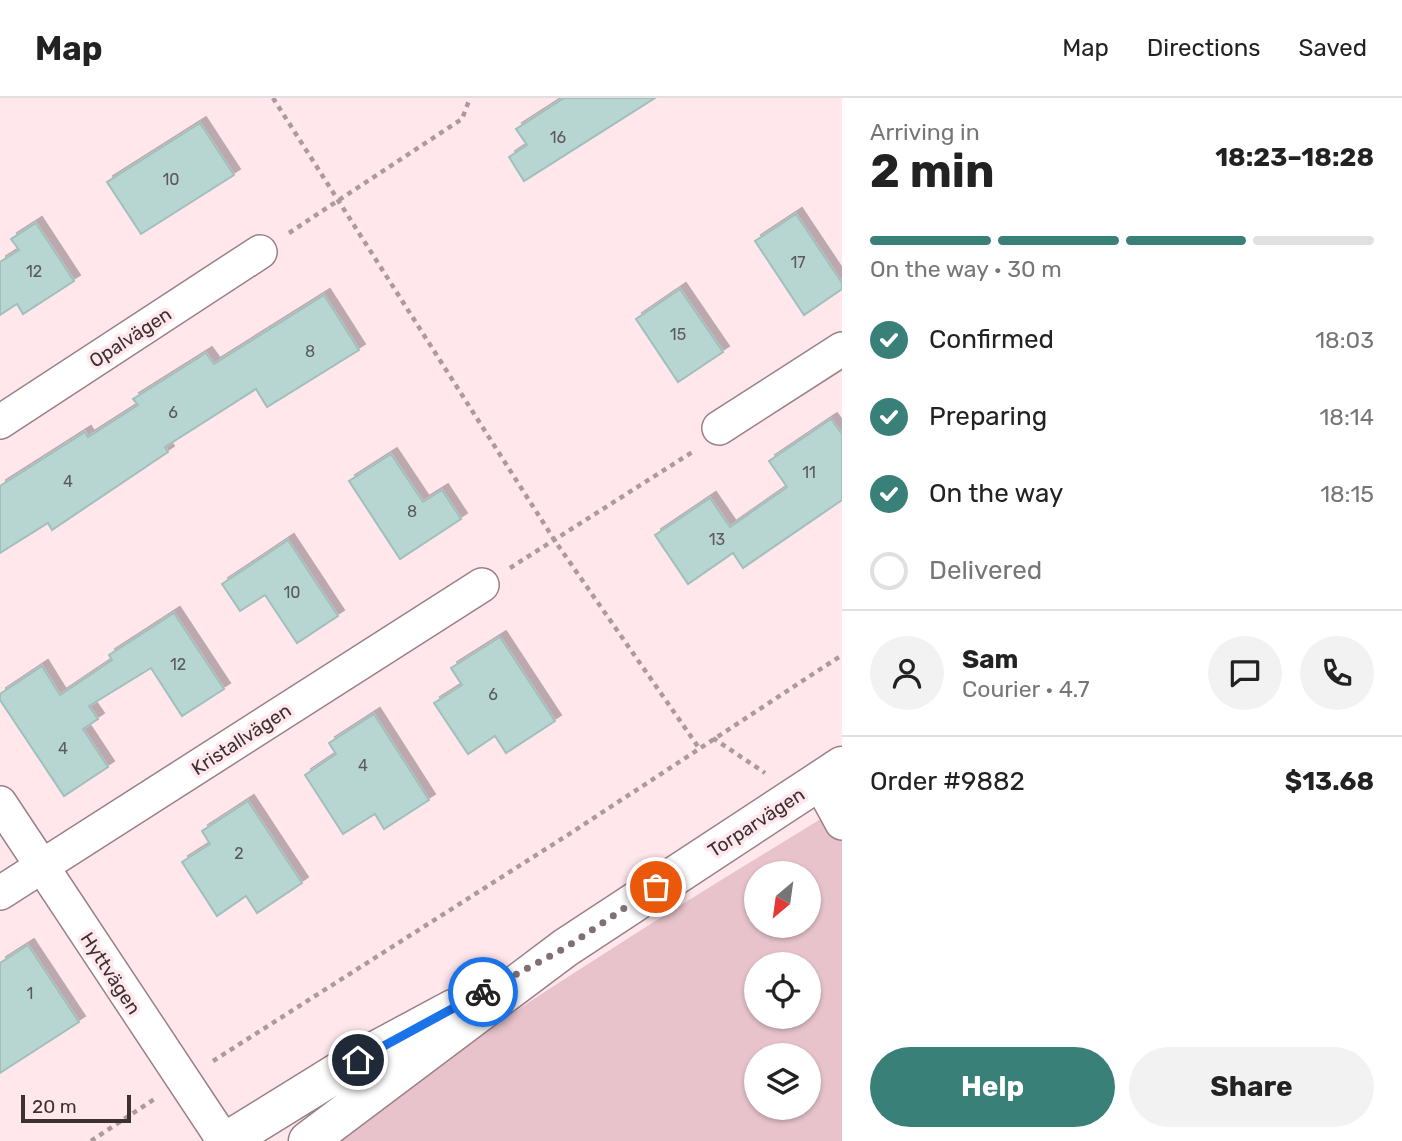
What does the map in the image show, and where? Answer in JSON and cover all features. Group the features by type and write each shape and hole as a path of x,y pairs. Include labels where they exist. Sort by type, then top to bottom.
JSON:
{"street":[{"name":"Opalvägen","path":"0,422 260,253"},
{"path":"719,428 842,349"},
{"name":"Kristallvägen","path":"0,893 482,585"},
{"path":"820,780 842,823"},
{"name":"Torparvägen","path":"308,1141 565,948 820,780"},
{"name":"Hyttvägen","path":"0,803 225,1141"},
{"name":"Torparvägen","path":"225,1141 358,1060 565,948"}],"path":[{"path":"273,98 555,541 699,748"},
{"path":"260,253 462,120 470,98"},
{"path":"482,585 690,455 719,428"},
{"path":"91,1141 182,1080 574,831 842,655"},
{"path":"713,738 820,780"}],"shaded area":[{"path":"842,806 842,1141 332,1141 519,1009 744,866 744,938 821,938 821,861 753,861"}],"building":[{"path":"564,98 655,98 524,181 509,157 527,145 516,129"},
{"path":"200,123 234,175 141,234 107,182"},
{"path":"796,214 842,283 842,289 804,315 755,241"},
{"path":"36,223 74,281 23,314 17,304 0,315 0,262 19,250 11,239"},
{"path":"680,289 723,352 678,382 636,319"},
{"path":"324,295 359,350 267,407 256,389 165,447 168,452 52,530 48,523 0,553 0,486 85,432 88,437 138,405 133,399 206,353 214,364"},
{"path":"831,419 842,434 842,500 743,568 733,553 688,584 655,535 710,498 730,527 787,487 769,461"},
{"path":"391,454 423,502 442,490 461,519 400,559 349,481"},
{"path":"288,540 338,616 297,643 265,595 240,611 222,584"},
{"path":"174,613 224,689 182,716 151,668 89,706 98,719 83,729 108,767 64,796 0,700 0,694 42,666 60,695 112,660 109,655"},
{"path":"500,637 555,721 506,753 495,736 468,754 434,703 462,685 451,668"},
{"path":"374,714 429,800 384,829 375,814 343,834 305,775 336,754 329,743"},
{"path":"248,801 302,883 257,913 246,896 217,916 182,862 210,844 202,831"},
{"path":"28,945 79,1022 0,1073 0,963"}],"way so far":[{"path":"483,992 565,948 656,887"}],"route":[{"path":"358,1060 483,992"}]}
